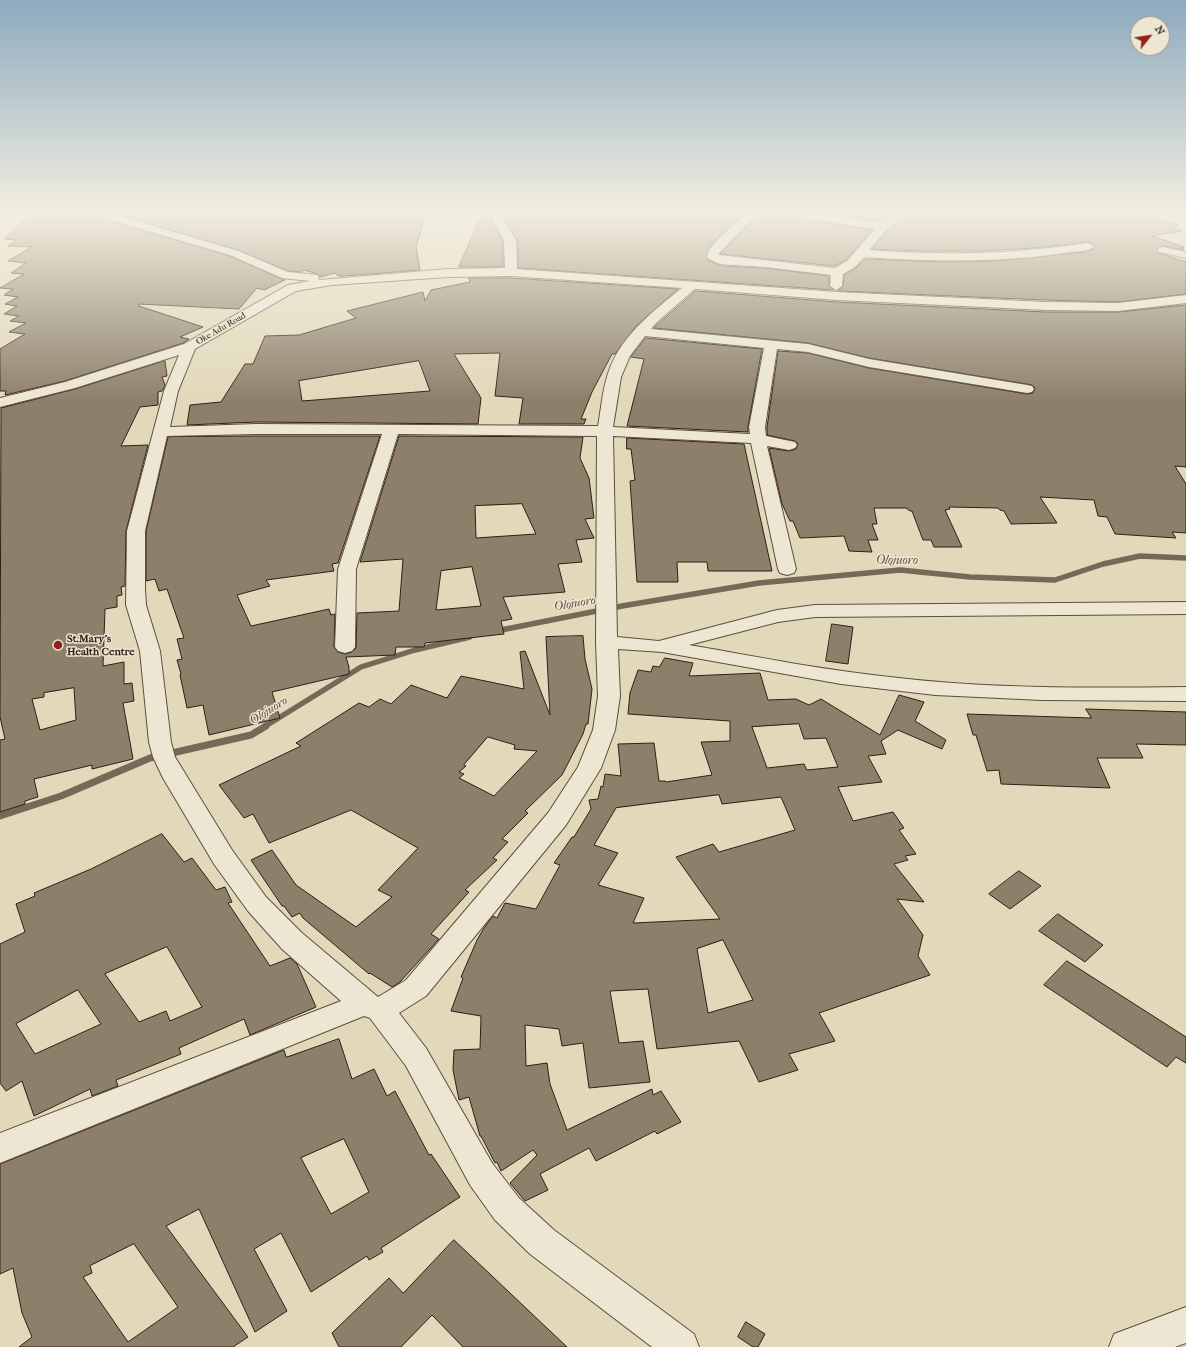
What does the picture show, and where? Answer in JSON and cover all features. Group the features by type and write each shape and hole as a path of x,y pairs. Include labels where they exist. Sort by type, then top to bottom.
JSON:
{"street":[{"path":"286,276 292,288"},
{"path":"293,276 332,281"},
{"name":"Oke Adu Road","path":"0,403 70,385 189,348 292,288 332,281 407,276"},
{"name":"Oke Adu Road","path":"565,276 837,296 1088,307 1146,305 1186,299"},
{"path":"837,276 837,296"},
{"path":"0,1148 372,1007 416,988 557,819 589,768 604,730 609,696 606,602 605,431 614,377 624,355 652,319 693,285"},
{"path":"642,332 808,348 869,363 1027,389"},
{"path":"771,345 757,427 758,439 787,569"},
{"path":"189,348 171,391 136,531 136,605 150,651 160,742 170,768 223,857 257,904 292,941 372,1007 416,1057 481,1174 507,1209 542,1242 681,1347"},
{"path":"161,432 256,430 605,431 758,439 789,444"},
{"path":"345,647 345,593 347,569 391,431"},
{"path":"659,647 777,616 815,611 1186,608"},
{"path":"607,635 659,647 901,685 1004,693 1186,694"},
{"path":"1127,1347 1186,1325"}],"building":[{"path":"21,276 275,276 285,280 264,290 257,288 239,309 139,304 139,306 203,327 180,337 189,339 183,343 65,381 5,395 6,391 0,391 0,349 25,334 9,332 26,323 10,321 19,316 4,314 17,306 5,304 18,297 4,295 13,289 0,288"},
{"path":"631,276 828,276 829,286 834,290"},
{"path":"844,276 1186,276 1186,294 1118,302 838,291 843,286"},
{"path":"469,278 511,278 678,289 636,326 615,354 612,354 592,392 581,419 586,419 584,424 519,424 523,398 495,396 500,353 454,354 481,398 478,424 256,422 187,425 190,405 221,402 245,364 253,364 265,336 299,335 356,318 347,311 423,292 425,301 431,290 470,282","holes":["419,361 430,391 302,401 299,381"]},
{"path":"696,291 837,302 1046,312 1118,312 1186,305 1186,467 1175,466 1186,484 1186,533 1172,532 1176,538 1115,534 1107,517 1098,516 1094,500 1040,497 1057,523 1011,524 1004,511 998,508 949,507 950,509 945,510 962,547 934,547 931,540 923,540 912,511 906,508 874,508 877,524 872,524 878,540 868,540 872,552 849,551 844,536 800,538 793,521 790,521 782,504 769,448 789,451 796,449 798,444 795,441 767,435 778,351 808,353 869,368 1027,394 1033,393 1035,388 1032,385 869,358 808,343 654,328"},
{"path":"646,338 762,349 748,432 627,426 644,359 631,357"},
{"path":"165,361 167,376 162,377 165,385 162,391 158,392 158,405 140,407 121,446 148,445 126,531 125,586 121,587 122,595 117,596 117,607 105,609 103,666 124,662 124,684 132,683 134,701 123,703 133,759 92,769 92,765 34,779 38,797 25,801 25,804 0,812 0,740 5,739 0,717 1,408 75,389","holes":["74,688 76,720 40,730 32,699 44,697 44,693"]},
{"path":"380,436 338,563 332,564 334,571 266,580 270,586 237,595 251,626 329,609 331,615 335,614 334,647 338,652 345,654 352,652 356,648 357,613 399,611 403,559 360,562 399,436 583,437 580,458 589,478 594,518 585,519 594,538 576,540 582,562 558,564 565,592 503,597 512,619 501,621 504,634 425,643 424,647 396,647 395,655 346,657 349,667 349,674 272,692 280,718 209,735 203,705 187,708 177,660 182,659 177,639 184,638 167,589 159,591 155,579 146,581 146,531 168,437","holes":["522,504 536,534 476,538 475,506","472,567 481,606 436,610 441,571"]},
{"path":"627,438 744,444 772,571 708,571 707,562 677,562 678,582 637,582 630,481 635,480 631,449 627,449"},
{"path":"832,624 853,627 848,664 826,661"},
{"path":"583,636 585,659 592,689 588,724 586,724 583,734 562,775 525,811 528,813 502,839 508,842 493,858 497,860 465,890 469,892 431,934 439,939 400,982 392,987 370,973 369,974 303,918 300,913 292,917 284,906 282,906 251,860 272,850 296,885 356,927 392,897 378,890 418,848 351,810 269,843 253,814 244,818 219,785 301,746 296,743 359,703 369,707 380,699 391,704 411,685 447,698 461,676 524,689 520,652 525,651 550,715 546,637","holes":["488,737 515,745 514,749 537,751 494,796 459,778 464,774 459,772 466,766 464,765"]},
{"path":"665,658 693,663 689,676 760,673 768,700 796,699 809,705 821,699 880,735 899,695 924,702 915,721 946,740 942,749 898,730 881,741 886,754 868,756 882,782 838,787 853,821 893,812 904,828 899,830 916,854 905,856 908,860 894,864 924,902 897,899 923,935 918,956 930,975 819,1013 835,1041 789,1054 798,1070 759,1082 739,1041 657,1049 648,989 610,991 619,1043 643,1041 650,1082 589,1088 583,1043 562,1046 559,1029 525,1025 526,1066 547,1063 550,1084 567,1130 652,1089 653,1095 661,1091 681,1122 657,1134 655,1131 596,1161 589,1148 540,1174 548,1190 525,1201 510,1183 537,1155 533,1150 501,1171 497,1162 495,1163 480,1136 469,1097 459,1100 453,1070 454,1050 480,1049 481,1016 451,1011 463,978 461,977 477,940 484,928 493,916 497,918 505,903 536,909 560,865 554,863 572,837 574,837 591,809 589,800 598,799 601,786 603,787 605,774 621,776 618,744 654,743 659,781 666,782 712,775 701,742 730,741 730,721 628,714 630,693 638,670 651,672 653,666 659,667","holes":["799,724 804,739 826,738 838,767 807,770 804,764 767,768 752,727","719,795 722,804 781,797 795,830 719,852 713,844 676,857 720,919 633,923 644,898 598,885 618,853 594,845 616,808","723,940 753,1000 708,1013 697,949"]},
{"path":"1086,709 1186,712 1186,745 1136,744 1143,758 1097,758 1110,788 1001,784 999,770 987,771 976,735 973,735 967,714 1091,718"},
{"path":"162,834 184,862 192,858 216,890 225,887 232,902 228,903 270,966 290,958 297,964 316,1007 250,1035 244,1019 179,1048 181,1054 116,1080 118,1086 92,1096 90,1089 34,1116 22,1081 6,1091 0,1083 0,944 25,932 16,904 35,896 34,893 91,869","holes":["167,947 202,1007 170,1021 166,1011 139,1022 105,974","78,990 101,1024 35,1054 16,1024"]},
{"path":"1019,871 1041,886 1010,909 989,894"},
{"path":"1058,914 1103,945 1085,962 1039,931"},
{"path":"1067,961 1186,1037 1186,1063 1176,1057 1167,1067 1044,985"},
{"path":"339,1039 352,1079 374,1069 387,1096 395,1091 429,1155 431,1154 460,1197 381,1248 383,1252 369,1260 367,1256 311,1292 281,1233 254,1249 287,1311 255,1332 199,1209 166,1226 248,1337 233,1347 19,1347 32,1337 22,1313 13,1268 0,1274 0,1164 284,1050 286,1057","holes":["344,1139 369,1192 331,1214 301,1158","134,1244 178,1307 128,1342 83,1277 92,1273 90,1266"]},
{"path":"454,1240 567,1347 463,1347 432,1315 401,1347 339,1347 332,1333 389,1278 403,1293"},
{"path":"746,1322 765,1334 758,1347 753,1347 738,1337"}],"waterway":[{"name":"Olojuoro","path":"496,631 622,606 759,583 900,570 970,577 1055,580 1103,564 1140,556 1186,558"},
{"name":"Olojuoro","path":"264,727 361,667 415,650 470,637"},
{"name":"Olojuoro","path":"0,816 61,796 150,758 251,735 266,726"}],"place":[{"name":"St.Mary's Health Centre","path":"58,645"}]}
